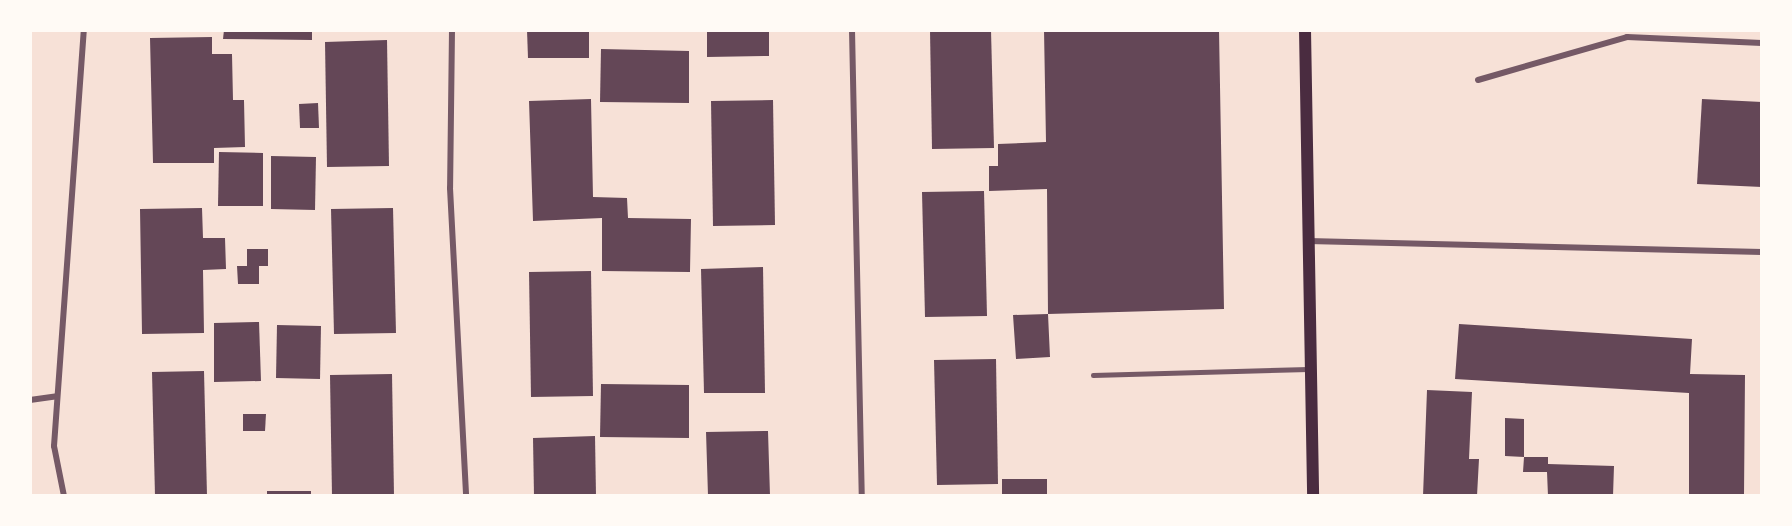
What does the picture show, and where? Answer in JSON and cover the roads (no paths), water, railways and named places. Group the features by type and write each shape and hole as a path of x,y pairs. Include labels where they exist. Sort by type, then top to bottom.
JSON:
{"main road":[{"path":"1305,30 1313,496"}],"street":[{"path":"64,496 54,446 84,30"},
{"path":"452,30 450,188 466,496"},
{"path":"852,30 861,496"},
{"path":"1478,80 1627,37 1762,43"},
{"path":"1308,241 1762,252"},
{"path":"30,400 57,396"}],"lane":[{"path":"1094,375 1311,369"}]}
